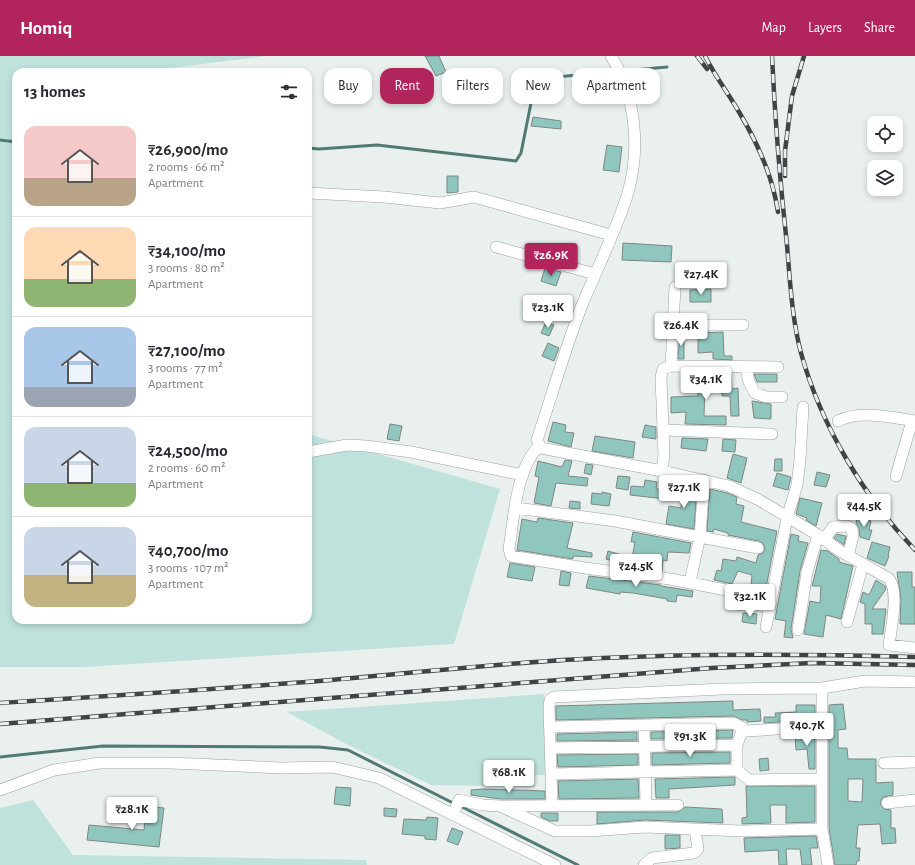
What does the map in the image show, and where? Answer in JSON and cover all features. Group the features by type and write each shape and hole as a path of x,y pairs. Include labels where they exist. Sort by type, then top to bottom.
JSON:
{"street":[{"path":"611,56 621,72 634,115 634,160 627,195 582,306 536,440 539,446 541,448 577,456 662,471 729,486 759,500 848,556 892,581 894,591 889,645 915,648"},
{"path":"312,193 384,197 440,203 474,197 611,235"},
{"path":"496,247 595,274"},
{"path":"671,366 675,287"},
{"path":"672,326 743,325"},
{"path":"662,471 664,455 661,372 666,367 778,367"},
{"path":"746,368 749,382 755,393 766,397 782,397"},
{"path":"766,627 787,518 796,485 800,460 803,407"},
{"path":"838,421 856,415 890,417 914,421 896,476"},
{"path":"663,430 772,434"},
{"path":"312,451 336,446 366,446 411,452 523,475"},
{"path":"539,446 530,454 523,475 509,549 509,553 514,557 690,582 731,591"},
{"path":"690,582 700,536 704,480"},
{"path":"516,508 615,521 758,548"},
{"path":"798,630 807,572 821,538 833,527 847,526 852,529 853,536 848,556"},
{"path":"847,622 863,564"},
{"path":"746,601 770,608"},
{"path":"552,806 549,707 550,700 554,697 709,690 822,688 865,681 915,682"},
{"path":"822,688 822,828 828,865"},
{"path":"550,727 734,723 747,731 822,726"},
{"path":"644,725 646,805"},
{"path":"737,770 738,745 743,728"},
{"path":"550,748 738,745"},
{"path":"884,763 915,762"},
{"path":"0,790 54,770 100,763 171,763 281,768 332,767 379,778 555,865"},
{"path":"551,774 737,770 749,780 821,779"},
{"path":"887,803 915,800"},
{"path":"453,815 458,802 500,806 678,805"},
{"path":"500,806 555,831 590,831 645,827 742,831 822,828"},
{"path":"644,865 652,858 694,853 698,849 695,830"}],"green space":[{"path":"0,56 266,56 171,68 12,68 12,624 312,624 312,435 500,489 454,644 85,667 0,667"},
{"path":"544,694 546,775 535,775 535,787 431,785 348,745 287,712"},
{"path":"33,800 73,855 366,860 367,865 0,865 0,808"}],"building":[{"path":"425,56 439,56 444,68 442,68 442,74 436,76 434,68 432,68"},
{"path":"533,117 561,121 561,129 531,126"},
{"path":"607,145 622,147 619,172 603,170"},
{"path":"447,176 458,176 458,192 447,193"},
{"path":"623,243 672,246 671,262 622,260"},
{"path":"545,268 561,272 556,286 541,281"},
{"path":"711,289 711,302 690,302 690,290"},
{"path":"546,322 554,325 549,336 541,333"},
{"path":"723,332 724,356 732,356 732,360 713,359 713,352 698,353 698,333"},
{"path":"680,333 684,333 684,359 678,359"},
{"path":"548,343 559,348 554,361 542,356"},
{"path":"698,374 731,374 732,389 738,388 739,416 731,416 730,396 722,396 721,384 705,384 704,416 726,416 726,425 685,424 686,412 671,413 671,397 698,396"},
{"path":"754,374 777,374 777,382 757,382"},
{"path":"752,401 771,404 771,419 754,418"},
{"path":"553,422 566,425 565,432 574,433 571,447 548,441"},
{"path":"390,424 402,426 399,441 387,439"},
{"path":"645,425 656,427 656,439 642,437"},
{"path":"595,436 635,442 633,458 592,451"},
{"path":"682,438 708,439 706,451 681,448"},
{"path":"723,439 736,440 735,452 722,451"},
{"path":"733,454 747,458 741,483 727,478"},
{"path":"775,459 782,459 782,471 774,471"},
{"path":"565,460 572,461 568,476 588,478 587,486 556,483 551,506 534,503 539,477 535,476 538,461 562,467"},
{"path":"586,464 593,465 591,475 584,473"},
{"path":"817,472 830,475 826,487 814,485"},
{"path":"777,473 791,477 788,490 773,486"},
{"path":"618,476 630,477 628,490 616,488"},
{"path":"645,480 657,482 656,489 667,490 666,499 630,495 631,486 644,487"},
{"path":"683,484 697,486 694,529 666,524 669,506 681,508"},
{"path":"710,489 737,497 736,504 744,506 741,522 777,531 764,598 750,595 752,575 738,571 732,584 714,580 717,570 721,571 723,559 736,561 737,557 756,563 758,555 763,553 765,549 763,543 759,541 728,535 728,533 714,529 713,532 707,531"},
{"path":"602,492 611,494 609,506 591,504 592,493 602,494"},
{"path":"800,498 822,503 816,526 806,520 807,518 796,514"},
{"path":"570,501 580,502 580,509 569,508"},
{"path":"538,518 573,523 567,548 592,553 592,557 573,556 573,559 517,550 522,519 537,522"},
{"path":"857,518 871,521 869,530 872,530 869,540 860,537 859,528 856,523"},
{"path":"633,532 691,543 689,553 668,552 667,561 663,560 662,571 624,566 624,564 606,559 608,551 632,558 635,542 631,542"},
{"path":"791,534 799,536 798,541 808,543 800,571 791,629 793,638 784,637 786,621 775,619"},
{"path":"837,534 846,536 844,545 834,538"},
{"path":"872,542 890,547 889,556 885,566 867,558"},
{"path":"821,550 828,551 839,559 839,562 853,566 841,619 826,615 823,637 804,634 810,601 820,603 821,586 812,586"},
{"path":"510,563 535,567 532,581 507,577"},
{"path":"561,571 571,573 569,586 559,585"},
{"path":"897,572 912,572 912,587 915,587 915,624 900,624 901,599"},
{"path":"589,576 661,585 693,591 692,597 677,595 676,602 633,593 620,592 620,594 586,588"},
{"path":"876,580 885,586 886,589 872,609 886,609 883,634 872,634 872,624 865,624 865,604 860,602 863,592 869,595"},
{"path":"738,591 745,592 739,599 742,610 729,609 730,598 736,596"},
{"path":"743,613 757,614 756,624 742,622"},
{"path":"733,701 733,710 760,709 761,721 747,722 747,720 742,720 734,716 556,720 556,706"},
{"path":"843,704 846,729 838,730 838,748 847,748 848,759 876,759 876,783 893,782 893,795 883,797 880,803 884,809 891,810 891,828 895,828 896,843 882,844 880,824 858,825 856,848 860,848 859,861 857,861 856,865 835,865 829,828 829,705","holes":["848,779 863,779 862,802 848,801"]},
{"path":"796,705 815,705 815,719 764,723 764,717 776,717 775,713 796,712"},
{"path":"733,730 732,738 651,739 651,732"},
{"path":"637,732 637,740 557,741 557,734"},
{"path":"815,733 815,769 809,769 807,749 796,750 795,735"},
{"path":"730,752 730,763 652,765 652,753"},
{"path":"638,754 638,765 558,767 557,755"},
{"path":"768,758 769,770 760,771 759,759"},
{"path":"735,777 735,785 669,789 669,798 656,798 655,779"},
{"path":"638,779 639,798 559,799 558,781"},
{"path":"746,786 815,786 815,822 786,823 786,805 770,805 771,823 742,824 742,818 747,817"},
{"path":"336,787 351,788 350,806 334,804"},
{"path":"471,790 545,791 545,799 500,799 471,795"},
{"path":"146,806 164,808 159,847 87,840 89,825 144,830"},
{"path":"685,807 722,809 723,823 645,820 597,824 597,812 678,812"},
{"path":"384,808 397,809 396,817 384,816"},
{"path":"541,813 558,813 558,821 550,821 541,817"},
{"path":"427,817 438,818 436,840 425,839 425,836 402,834 404,819 426,820"},
{"path":"452,828 463,832 458,845 447,841"},
{"path":"665,835 680,835 680,848 665,849"},
{"path":"816,836 818,848 810,848 812,865 802,865 800,849 786,849 787,865 779,865 778,850 745,852 744,838"}],"waterway":[{"path":"656,68 667,67"},
{"path":"312,148 377,145 516,161 521,153 535,83 547,78 572,76"},
{"path":"0,140 12,142"},
{"path":"0,757 103,746 320,747 348,750 455,804"},
{"path":"460,806 578,865"}],"railway":[{"path":"697,56 707,69"},
{"path":"705,56 746,123 758,148 768,173 776,199 778,212"},
{"path":"772,56 778,150 790,286 795,327 801,353 820,407 846,458 878,507 915,550"},
{"path":"785,176 785,151 792,96 804,56"},
{"path":"0,703 290,683 583,659 749,655 915,657"},
{"path":"0,724 712,668 812,663 915,665"}]}
